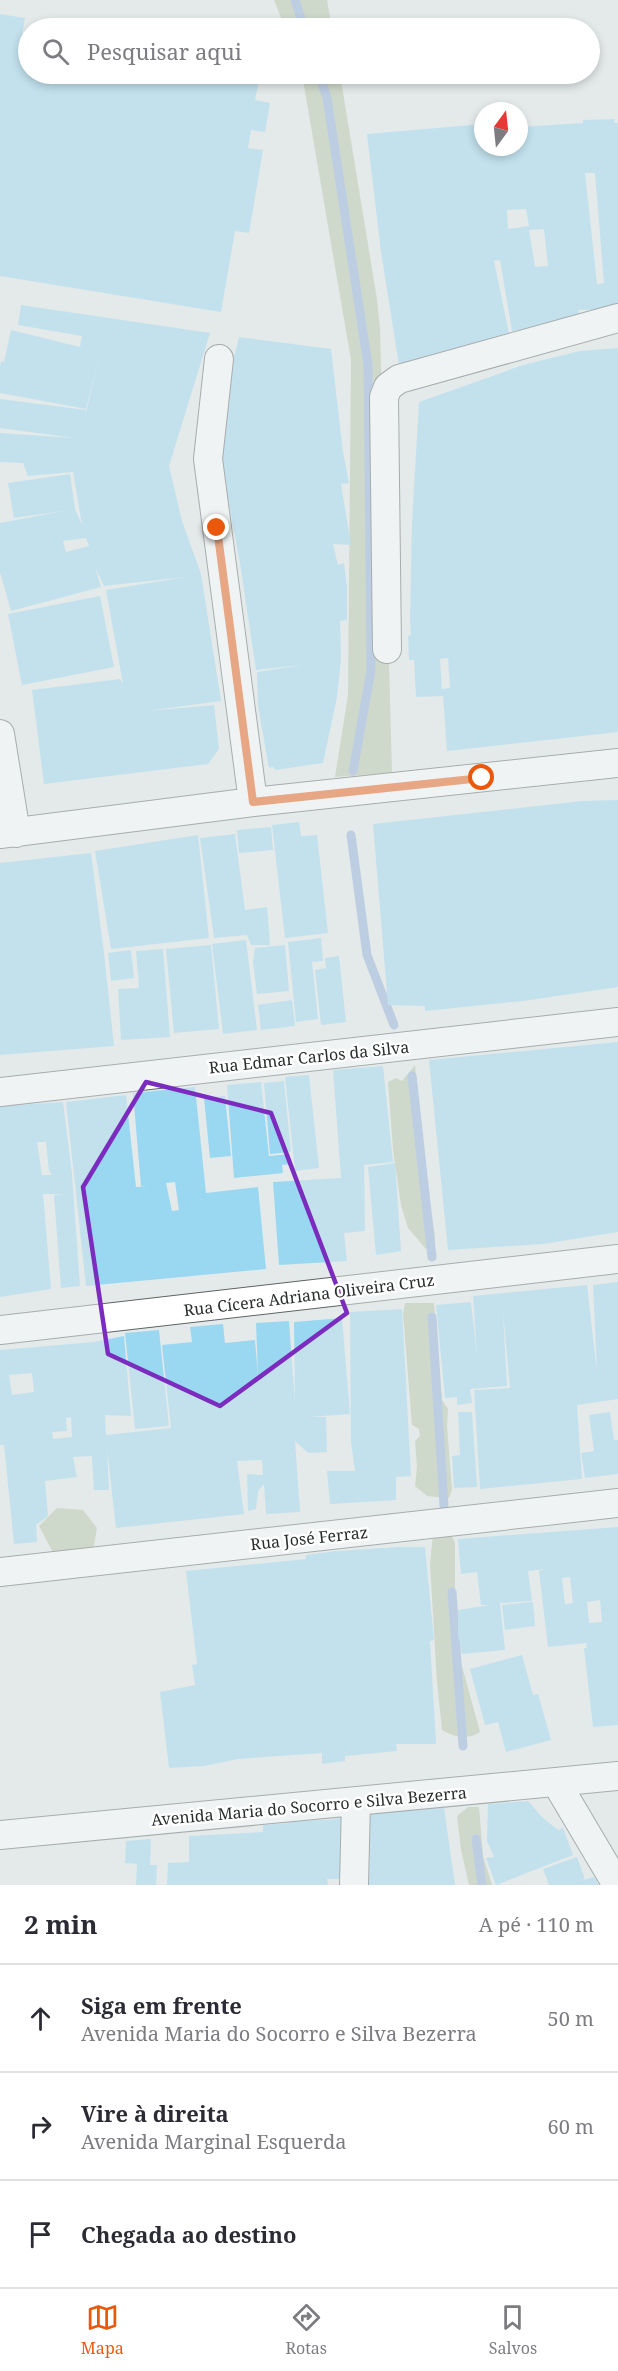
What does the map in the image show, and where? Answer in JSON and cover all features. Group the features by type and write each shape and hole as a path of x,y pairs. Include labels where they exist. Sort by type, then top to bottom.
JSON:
{"street":[{"path":"387,649 384,397 388,387 399,379 618,318"},
{"path":"219,359 208,459 253,802"},
{"path":"0,734 8,833 253,802 618,763"},
{"name":"Rua Edmar Carlos da Silva","path":"0,1092 618,1022"},
{"name":"Rua Cícera Adriana Oliveira Cruz","path":"0,1330 618,1259"},
{"name":"Rua José Ferraz","path":"0,1572 618,1503"},
{"name":"Avenida Maria do Socorro e Silva Bezerra","path":"0,1835 618,1776"},
{"path":"556,1782 617,1885"},
{"path":"354,1885 356,1801"}],"highlighted area":[{"path":"146,1082 271,1113 347,1313 220,1406 108,1354 83,1187"}],"green space":[{"path":"274,0 327,0 330,18 281,18"},
{"path":"304,84 342,84 380,329 392,773 335,777 348,695 351,360"},
{"path":"415,1065 435,1236 434,1247 426,1249 408,1228 401,1205 393,1150 388,1082 396,1078 402,1081"},
{"path":"405,1303 434,1303 442,1400 448,1409 447,1426 452,1490 449,1498 427,1496 415,1486 417,1467 415,1441 420,1436 419,1429 412,1425 403,1314"},
{"path":"57,1508 83,1510 97,1528 94,1545 84,1559 57,1560 39,1526"},
{"path":"433,1534 451,1534 455,1543 455,1640 480,1732 466,1737 456,1736 442,1730 430,1564"},
{"path":"468,1807 479,1807 483,1856 492,1885 469,1885 461,1850 457,1816"}],"building":[{"path":"0,14 25,18 18,18 18,84 258,84 255,100 270,103 265,132 251,130 248,148 263,150 249,233 235,231 221,312 0,276"},
{"path":"615,119 614,123 618,123 618,303 607,309 578,310 579,314 543,326 512,331 500,260 494,261 511,343 399,365 381,252 367,134 474,125 474,156 528,156 528,126 583,123 583,120","holes":["585,173 595,173 604,283 597,284","526,209 529,226 508,229 507,210","544,229 548,266 535,267 529,230"]},
{"path":"21,305 210,333 169,466 182,521 201,574 221,701 147,711 214,705 219,749 208,764 44,784 32,690 120,679 123,684 106,590 185,577 104,586 95,567 101,587 11,611 0,572 0,523 63,511 14,518 8,483 70,474 75,509 82,525 73,472 28,476 23,463 0,462 0,433 75,438 0,428 0,399 86,410 85,417 99,357 86,409 0,393 1,361 4,362 11,330 80,347 82,336 18,325","holes":["86,538 89,546 66,552 63,541"]},
{"path":"239,337 331,349 343,452 349,483 341,484 351,545 333,544 338,565 344,563 347,620 340,621 341,659 337,697 323,763 275,770 273,767 269,768 258,706 257,672 302,665 256,670 240,563 222,467 226,390"},
{"path":"618,348 618,732 447,751 443,696 416,697 414,660 409,660 412,522 419,402 523,365 580,351","holes":["448,658 450,688 442,689 440,659"]},
{"path":"100,596 114,667 22,685 8,614"},
{"path":"618,800 618,987 523,1001 425,1011 425,1006 388,1005 373,824 582,801"},
{"path":"299,822 301,836 317,835 328,933 285,938 272,825"},
{"path":"271,827 273,850 239,853 237,830"},
{"path":"235,834 245,910 267,907 270,945 251,945 247,935 214,938 200,838"},
{"path":"198,835 209,938 111,949 95,851"},
{"path":"91,853 114,1046 0,1055 0,863"},
{"path":"321,938 323,961 312,962 318,1019 296,1022 288,942"},
{"path":"246,940 257,1030 223,1034 212,944"},
{"path":"211,945 219,1029 174,1033 166,949"},
{"path":"285,945 289,991 257,994 253,962 255,948"},
{"path":"163,949 170,1037 121,1040 118,989 139,988 136,951"},
{"path":"131,950 134,978 111,981 108,953"},
{"path":"339,956 346,1022 321,1025 315,970 326,968 325,958"},
{"path":"292,1000 295,1026 261,1030 258,1005"},
{"path":"618,1042 618,1232 543,1244 448,1250 429,1060"},
{"path":"383,1066 393,1162 364,1165 365,1231 344,1233 347,1261 279,1265 273,1182 341,1178 333,1070"},
{"path":"309,1075 319,1168 295,1171 285,1077"},
{"path":"284,1081 291,1152 270,1154 264,1083"},
{"path":"261,1082 269,1156 290,1154 291,1164 282,1165 283,1173 234,1178 227,1085"},
{"path":"195,1087 206,1193 258,1187 266,1269 86,1286 66,1102 126,1095 136,1187 147,1186 141,1186 133,1093","holes":["175,1182 179,1210 172,1211 166,1183"]},
{"path":"225,1096 231,1156 210,1158 204,1098"},
{"path":"63,1102 72,1174 80,1286 61,1288 54,1195 65,1194 43,1194 51,1289 0,1297 0,1106","holes":["37,1142 46,1142 49,1171 52,1175 42,1175"]},
{"path":"395,1163 401,1251 376,1255 368,1167"},
{"path":"618,1282 618,1399 577,1405 582,1479 480,1489 474,1390 510,1388 503,1311 507,1386 470,1389 472,1403 457,1405 457,1397 445,1398 436,1305 471,1302 477,1355 473,1296 587,1285 597,1372 593,1285"},
{"path":"402,1309 411,1476 396,1477 396,1500 330,1504 327,1471 355,1471 351,1442 350,1312"},
{"path":"342,1318 350,1414 309,1417 326,1417 327,1452 308,1453 295,1441 300,1512 266,1514 264,1484 258,1491 256,1509 248,1511 247,1474 263,1475 262,1460 237,1461 244,1514 116,1528 107,1448 109,1490 94,1490 92,1456 73,1457 77,1477 45,1481 48,1516 36,1525 37,1542 14,1544 4,1445 0,1445 0,1350 94,1342 124,1336 131,1416 105,1415 106,1435 171,1428 162,1345 192,1342 190,1327 223,1324 225,1343 255,1340 258,1376 256,1323 289,1321 295,1404 294,1322","holes":["32,1373 34,1392 12,1395 9,1375","71,1417 72,1437 53,1439 52,1432 67,1431 66,1418"]},
{"path":"159,1330 169,1426 135,1429 125,1333"},
{"path":"458,1412 472,1412 477,1487 454,1488 452,1456 460,1455"},
{"path":"610,1412 614,1440 618,1440 618,1474 585,1478 581,1453 594,1451 589,1415"},
{"path":"618,1527 618,1725 593,1727 584,1648 587,1648 586,1643 548,1647 539,1571 545,1569 528,1571 532,1601 500,1603 505,1650 462,1654 458,1635 458,1610 490,1605 481,1605 477,1572 461,1574 458,1539","holes":["570,1577 573,1603 565,1604 562,1578","600,1600 602,1622 589,1623 587,1602"]},
{"path":"425,1547 434,1640 430,1641 436,1744 396,1744 397,1751 345,1756 345,1761 322,1764 322,1753 238,1759 204,1766 169,1768 160,1692 195,1685 192,1665 197,1664 186,1571 306,1559 306,1555 337,1551"},
{"path":"533,1602 535,1626 505,1630 502,1605"},
{"path":"522,1655 533,1695 538,1694 551,1740 506,1752 498,1722 485,1725 470,1669"},
{"path":"528,1801 558,1830 563,1828 573,1855 496,1885 486,1858 494,1857 487,1841 488,1804"},
{"path":"444,1808 455,1885 356,1885 354,1879 327,1879 328,1885 167,1885 168,1863 189,1862 189,1836 263,1832 263,1825 289,1823 289,1821 328,1820 356,1816 356,1814"},
{"path":"151,1839 150,1865 157,1865 156,1885 136,1885 137,1864 125,1863 126,1841"},
{"path":"577,1857 585,1879 577,1882 594,1877 599,1885 549,1885 543,1869"}],"waterway":[{"path":"295,0 301,18"},
{"path":"322,84 327,98 368,365 371,670 353,771"},
{"path":"351,835 367,955 394,1025"},
{"path":"412,1076 432,1257"},
{"path":"432,1317 444,1506"},
{"path":"452,1592 463,1746"},
{"path":"476,1839 482,1885"}],"route":[{"path":"217,528 253,802 482,778"}]}
